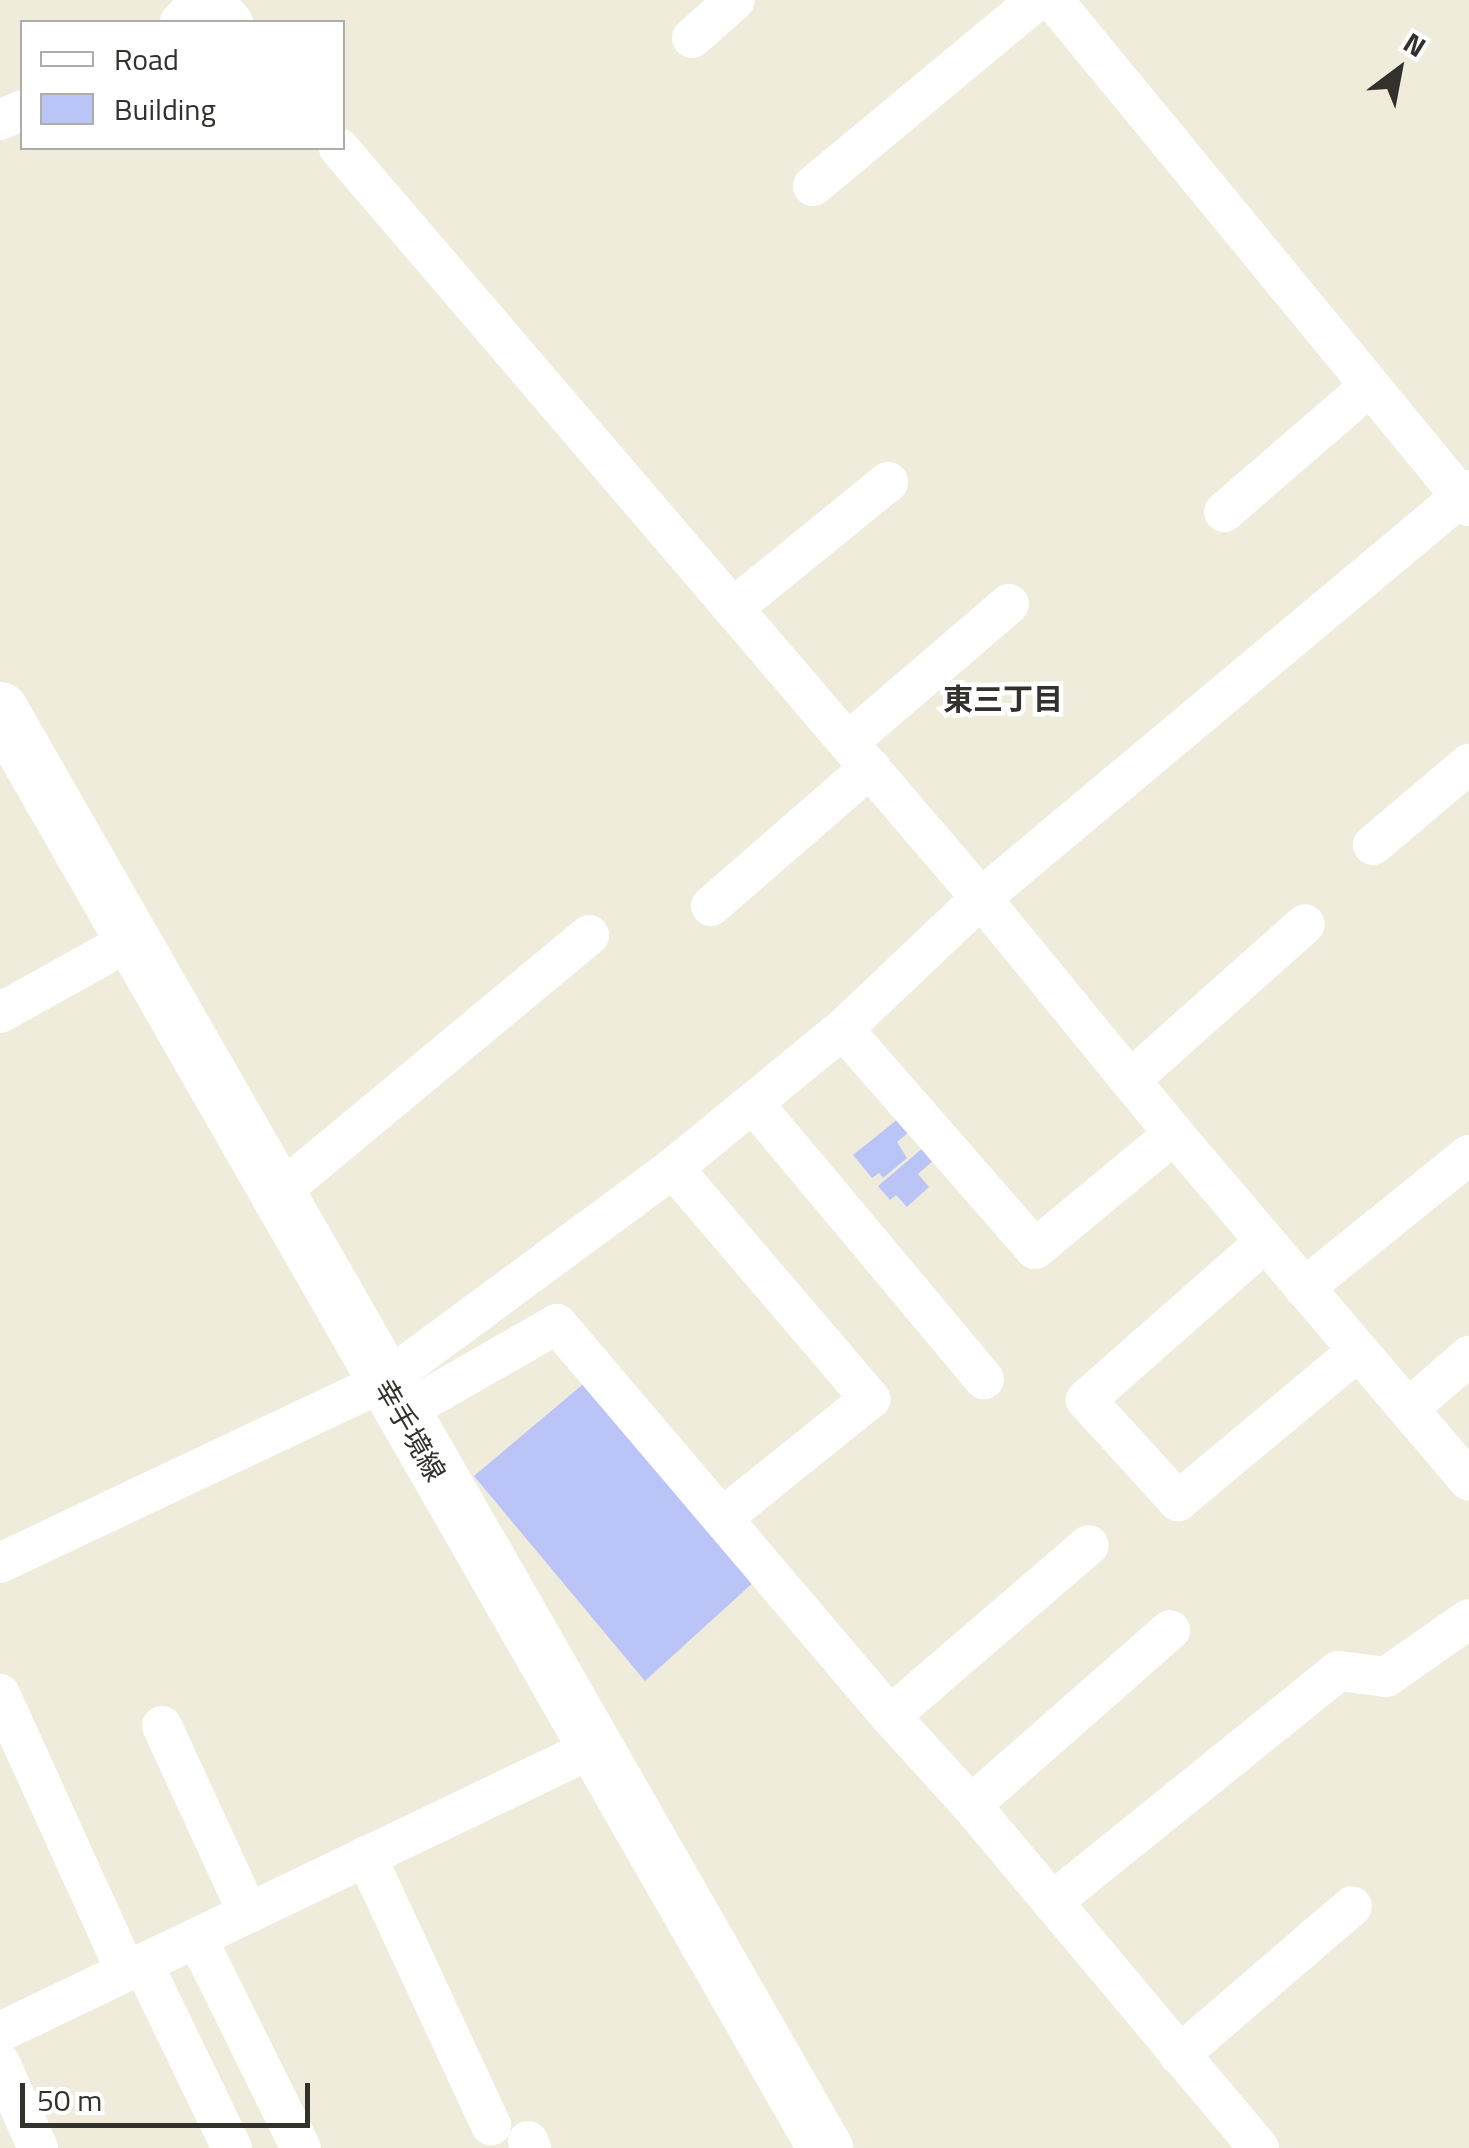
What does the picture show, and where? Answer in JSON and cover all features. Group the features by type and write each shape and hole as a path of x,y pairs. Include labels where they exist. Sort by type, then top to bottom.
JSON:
{"main road":[{"name":"幸手境線","path":"0,709 825,2148"}],"street":[{"path":"182,20 202,0"},
{"path":"213,0 230,20"},
{"path":"692,38 736,0"},
{"path":"813,186 1037,0"},
{"path":"392,1398 843,1029 981,898 1466,497 1053,0"},
{"path":"341,150 981,898 1174,1134 1469,1481"},
{"path":"1224,512 1370,386"},
{"path":"733,608 888,482"},
{"path":"712,906 1009,604"},
{"path":"1373,845 1469,764"},
{"path":"1130,1080 1305,924"},
{"path":"276,1195 589,934"},
{"path":"0,1013 131,940"},
{"path":"843,1029 1035,1249 1174,1134"},
{"path":"753,1102 984,1379"},
{"path":"1304,1288 1469,1156"},
{"path":"673,1168 870,1399 722,1518"},
{"path":"1266,1242 1086,1400 1178,1501 1358,1351"},
{"path":"0,1563 557,1324 890,1716 971,1804 1259,2148"},
{"path":"1408,1410 1469,1356"},
{"path":"890,1716 1089,1546"},
{"path":"1052,1902 1338,1671 1386,1677 1469,1619"},
{"path":"971,1804 1170,1630"},
{"path":"0,1694 134,1968 232,2148"},
{"path":"162,1726 248,1913"},
{"path":"0,2032 594,1748"},
{"path":"366,1856 491,2126"},
{"path":"1180,2055 1352,1906"},
{"path":"196,1938 301,2148"},
{"path":"0,2063 38,2148"}],"building":[{"path":"903,1115 914,1128 897,1142 907,1158 883,1178 879,1173 872,1178 853,1155"},
{"path":"924,1147 935,1159 918,1174 929,1187 907,1207 896,1195 890,1200 878,1186"},
{"path":"588,1380 757,1579 645,1681 474,1476"}],"district":[{"name":"東三丁目","path":"1003,699"}]}
